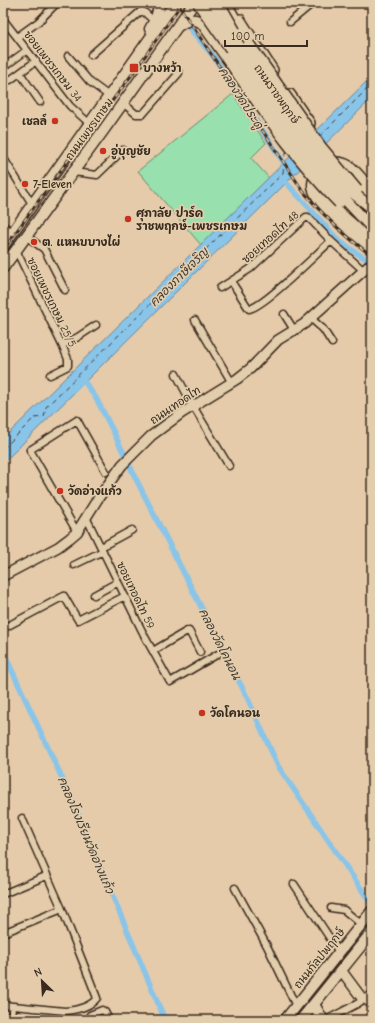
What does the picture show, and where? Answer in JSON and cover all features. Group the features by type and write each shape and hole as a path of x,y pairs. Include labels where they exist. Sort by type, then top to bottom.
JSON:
{"main road":[{"path":"120,79 154,21 160,3"},
{"name":"ถนนเพชรเกษม","path":"4,244 175,3"},
{"name":"ถนนเพชรเกษม","path":"3,268 194,3"},
{"name":"ถนนราชพฤกษ์","path":"198,3 312,164 372,228"},
{"name":"ถนนราชพฤกษ์","path":"209,3 318,157 335,177 348,189 370,204"},
{"path":"219,3 235,30 248,58"},
{"path":"219,6 226,8 228,7 236,13 265,59 310,123 309,128 303,134 296,136 293,134 216,24 210,19 209,16 212,9 219,6"},
{"path":"228,7 248,44 321,148 370,204"},
{"path":"176,28 185,21 194,19 216,24"},
{"path":"199,20 202,22 286,142 307,168 347,211 372,228"},
{"path":"372,190 367,185 369,183 351,167 338,162 329,163 321,168 314,177 312,184 313,191 324,207 372,249"},
{"path":"370,204 344,171 332,171 321,180 320,188 322,194 337,210 372,240"},
{"path":"4,244 16,250"},
{"name":"ถนนเทอดไท","path":"3,576 58,547 77,532 122,465 151,436 193,406 232,383 251,368 278,340 312,317 368,267"},
{"name":"ถนนกัลปพฤกษ์","path":"285,1020 371,912"},
{"path":"301,1020 372,932"},
{"path":"340,970 361,998 370,999"}],"street":[{"path":"17,37 38,22 57,3"},
{"path":"290,22 311,4"},
{"path":"91,55 141,11 143,11 154,21"},
{"name":"ซอยเพชรเกษม 34","path":"3,19 70,106 89,123"},
{"path":"4,67 27,50"},
{"path":"68,56 90,82 109,96"},
{"path":"10,80 36,62"},
{"path":"20,73 40,102"},
{"path":"123,103 136,114 143,114 179,73"},
{"path":"73,172 97,175 123,150"},
{"path":"3,157 32,204"},
{"name":"ซอยเทอดไท 48","path":"220,288 250,270 306,217 308,217 331,241 368,267"},
{"path":"3,225 12,233"},
{"path":"26,236 44,249 65,290"},
{"path":"231,281 249,309 253,308 268,298 331,241"},
{"name":"ซอยเพชรเกษม 25/5","path":"16,250 62,345 69,364 68,366 50,375"},
{"path":"284,314 294,330"},
{"path":"312,317 323,329 332,343"},
{"path":"195,320 232,383"},
{"path":"62,345 78,337 96,324"},
{"path":"176,374 228,466"},
{"path":"77,532 30,450 77,420 106,472"},
{"name":"ซอยเทอดไท 59","path":"86,517 170,682 218,654"},
{"path":"74,565 132,530"},
{"path":"94,595 118,582"},
{"path":"4,628 64,596 78,620 125,596"},
{"path":"153,651 189,631 200,652"},
{"path":"3,1005 65,1011 86,1006 98,997 22,818"},
{"path":"3,894 46,876"},
{"path":"294,884 339,952"},
{"path":"235,888 267,946 296,1006"},
{"path":"331,908 344,910 361,924"},
{"path":"3,934 62,910"},
{"path":"313,1004 326,1019 370,999"},
{"path":"313,1004 318,1020"},
{"path":"11,1020 12,1006"},
{"path":"86,1006 91,1017 102,1010 105,1012 109,1020"},
{"path":"25,1019 40,1020"}],"green space":[{"path":"233,94 266,143 251,158 269,178 201,245 138,171"},
{"path":"372,919 372,923 295,1020 289,1020"}],"water":[{"name":"คลองภาษีเจริญ","path":"372,76 372,98 3,463 3,439"}],"waterway":[{"name":"คลองวัดประดู่","path":"190,29 214,57 288,169"},
{"path":"283,179 339,241 372,263"},
{"name":"คลองวัดโคนอน","path":"81,377 96,398 113,431 247,697 278,766 372,905"},
{"name":"คลองโรงเรียนวัดอ่างแก้ว","path":"3,651 69,793 165,1020"}],"ferry route":[{"path":"320,136 372,84"},
{"path":"3,449 34,418 44,417 46,407 283,173 285,154 289,153"}],"railway":[{"path":"177,3 303,191 335,226 372,256"},
{"path":"3,250 136,69 182,3"}],"place":[{"name":"บางหว้า","path":"134,68"},
{"name":"เชลล์","path":"55,121"},
{"name":"อู่บุญชัย","path":"103,151"},
{"name":"7-Eleven","path":"25,184"},
{"name":"ศุภาลัย ปาร์ค ราชพฤกษ์-เพชรเกษม","path":"128,219"},
{"name":"ต. แหนบบางไผ่","path":"34,242"},
{"name":"วัดอ่างแก้ว","path":"60,491"},
{"name":"วัดโคนอน","path":"202,713"}]}
